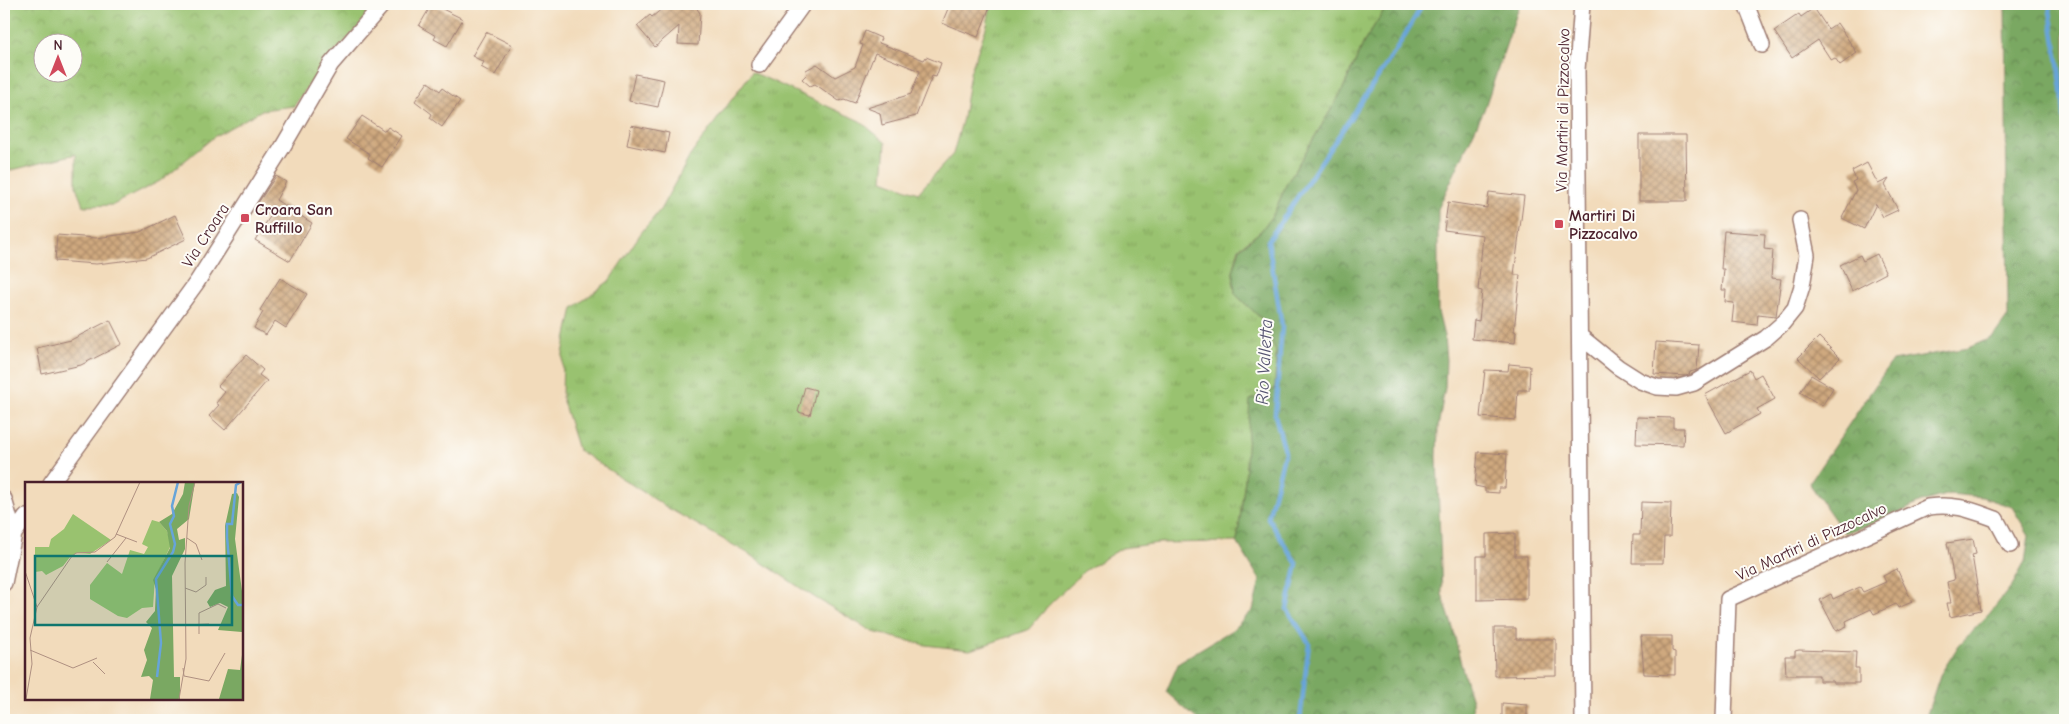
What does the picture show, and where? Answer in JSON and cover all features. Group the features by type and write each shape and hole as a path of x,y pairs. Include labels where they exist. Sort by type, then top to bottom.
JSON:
{"street":[{"name":"Via Croara","path":"52,482 197,282 282,148 331,64 383,4"},
{"path":"759,64 803,4"},
{"name":"Via Martiri di Pizzocalvo","path":"1582,4 1577,70 1584,720"},
{"path":"1746,4 1762,46"},
{"path":"1581,337 1618,368 1640,381 1657,387 1676,388 1694,383 1766,338 1782,324 1795,308 1802,286 1807,255 1800,220"},
{"path":"4,499 14,534"},
{"name":"Via Martiri di Pizzocalvo","path":"1724,720 1728,599 1928,507 1946,504 1965,507 1996,519 2010,545"},
{"path":"4,583 14,534 25,518"}],"green space":[{"path":"4,4 381,4 326,61 294,106 262,110 215,136 160,181 113,205 83,206 76,186 76,154 4,172"},
{"path":"991,4 1388,4 1364,42 1341,93 1287,183 1274,213 1261,231 1239,248 1233,272 1235,294 1265,322 1276,352 1275,389 1245,479 1237,542 1158,543 1122,548 1084,571 1050,604 1028,630 970,650 925,645 873,632 814,597 751,555 668,508 578,450 562,398 563,353 573,308 609,281 641,233 660,210 690,156 752,72 860,121 886,143 883,180 918,193 953,154 963,118 970,73 987,25"},
{"path":"1388,4 1520,4 1484,110 1438,209 1438,312 1444,336 1446,360 1445,388 1438,427 1437,457 1442,594 1472,701 1473,720 1198,720 1166,692 1179,662 1232,630 1253,610 1260,580 1237,542 1245,479 1250,400 1275,389 1276,352 1265,322 1235,294 1233,272 1240,248 1261,231 1274,213 1287,183 1341,93 1364,42"},
{"path":"2005,4 2065,4 2065,720 1928,720 1927,714 1940,675 1959,645 1990,613 2013,584 2025,562 2029,535 2012,507 1982,497 1949,494 1921,502 1887,519 1844,533 1809,483 1892,361 1968,348 1993,337 2008,316"}],"building":[{"path":"432,4 463,19 447,46 434,39 436,36 419,26"},
{"path":"681,4 695,6 700,13 698,45 678,44 679,26 655,47 637,26 650,15 652,17 663,8 676,8"},
{"path":"950,4 991,4 978,37 942,23"},
{"path":"1814,8 1828,29 1837,23 1857,53 1840,65 1835,58 1831,60 1818,40 1792,58 1774,31 1799,14 1801,17"},
{"path":"865,31 881,38 879,43 924,60 926,57 941,63 936,77 932,76 916,116 882,125 880,113 867,108 911,94 920,71 875,53 855,103 844,99 839,101 815,84 810,86 802,79 807,74 806,70 817,64 835,77 855,67 863,45 860,44"},
{"path":"486,32 512,45 495,75 481,67 484,62 472,56"},
{"path":"635,74 664,80 658,107 629,101"},
{"path":"428,82 440,91 442,88 460,101 442,127 430,118 432,114 415,101"},
{"path":"362,116 385,131 388,127 402,136 382,167 368,158 370,154 346,139"},
{"path":"631,125 669,133 665,153 627,145"},
{"path":"1639,135 1686,135 1687,201 1639,201"},
{"path":"1867,163 1878,184 1889,179 1885,185 1898,210 1883,217 1876,204 1864,229 1842,218 1856,190 1852,182 1856,180 1852,171"},
{"path":"276,176 286,182 276,200 312,223 290,261 255,240 271,215 256,206"},
{"path":"1489,192 1524,196 1514,275 1520,275 1514,331 1516,332 1515,343 1472,339 1474,320 1479,321 1482,291 1478,290 1483,235 1444,230 1448,202 1487,208"},
{"path":"175,215 186,239 147,258 96,264 55,261 57,235 96,238 140,232"},
{"path":"1724,231 1765,234 1764,249 1773,250 1771,278 1781,279 1776,316 1758,314 1757,325 1732,322 1734,303 1725,302 1726,290 1722,290 1724,269 1721,269"},
{"path":"1877,254 1886,273 1852,291 1840,265 1860,255 1863,261"},
{"path":"280,278 307,294 286,328 275,321 266,335 254,328 263,312 260,310"},
{"path":"110,320 122,344 81,365 42,374 37,348 71,340"},
{"path":"1819,337 1840,358 1819,378 1798,358"},
{"path":"1656,342 1699,345 1697,370 1690,372 1686,376 1654,374"},
{"path":"246,355 263,370 259,375 267,381 225,430 209,416 219,405 216,403 225,392 218,386"},
{"path":"1509,364 1530,366 1529,390 1518,390 1516,420 1480,417 1485,370 1508,371"},
{"path":"1750,370 1754,378 1761,374 1775,399 1757,409 1760,414 1726,433 1705,395"},
{"path":"1811,375 1833,388 1822,406 1800,392"},
{"path":"805,387 816,390 810,415 798,412"},
{"path":"1637,417 1673,418 1673,428 1684,428 1683,445 1636,444"},
{"path":"1478,452 1507,454 1505,488 1499,488 1499,493 1485,492 1485,488 1475,486"},
{"path":"1641,502 1671,503 1670,537 1664,537 1663,563 1632,563 1633,535 1640,535"},
{"path":"1515,533 1515,556 1527,556 1527,599 1477,600 1477,556 1486,556 1486,534"},
{"path":"1973,539 1976,554 1972,555 1981,610 1950,617 1947,603 1951,603 1947,582 1954,580 1947,543"},
{"path":"1897,569 1912,602 1898,608 1896,604 1874,614 1871,609 1846,621 1847,626 1836,631 1820,600 1831,594 1833,599 1860,587 1863,592 1886,582 1883,576"},
{"path":"1494,628 1516,628 1516,639 1556,639 1556,675 1495,676"},
{"path":"1641,636 1672,636 1672,651 1675,652 1675,675 1644,674"},
{"path":"1795,651 1856,652 1855,668 1859,668 1859,683 1819,681 1819,675 1786,675 1785,656 1795,656"},
{"path":"1502,703 1527,705 1527,720 1502,719"}],"waterway":[{"name":"Rio Valletta","path":"1300,720 1309,643 1287,609 1297,564 1268,518 1285,452 1275,415 1282,326 1268,241 1396,50 1423,4"},
{"path":"2049,4 2062,89 2065,125"}],"place":[{"name":"Croara San Ruffillo","path":"245,218"},
{"name":"Martiri Di Pizzocalvo","path":"1559,224"}]}
